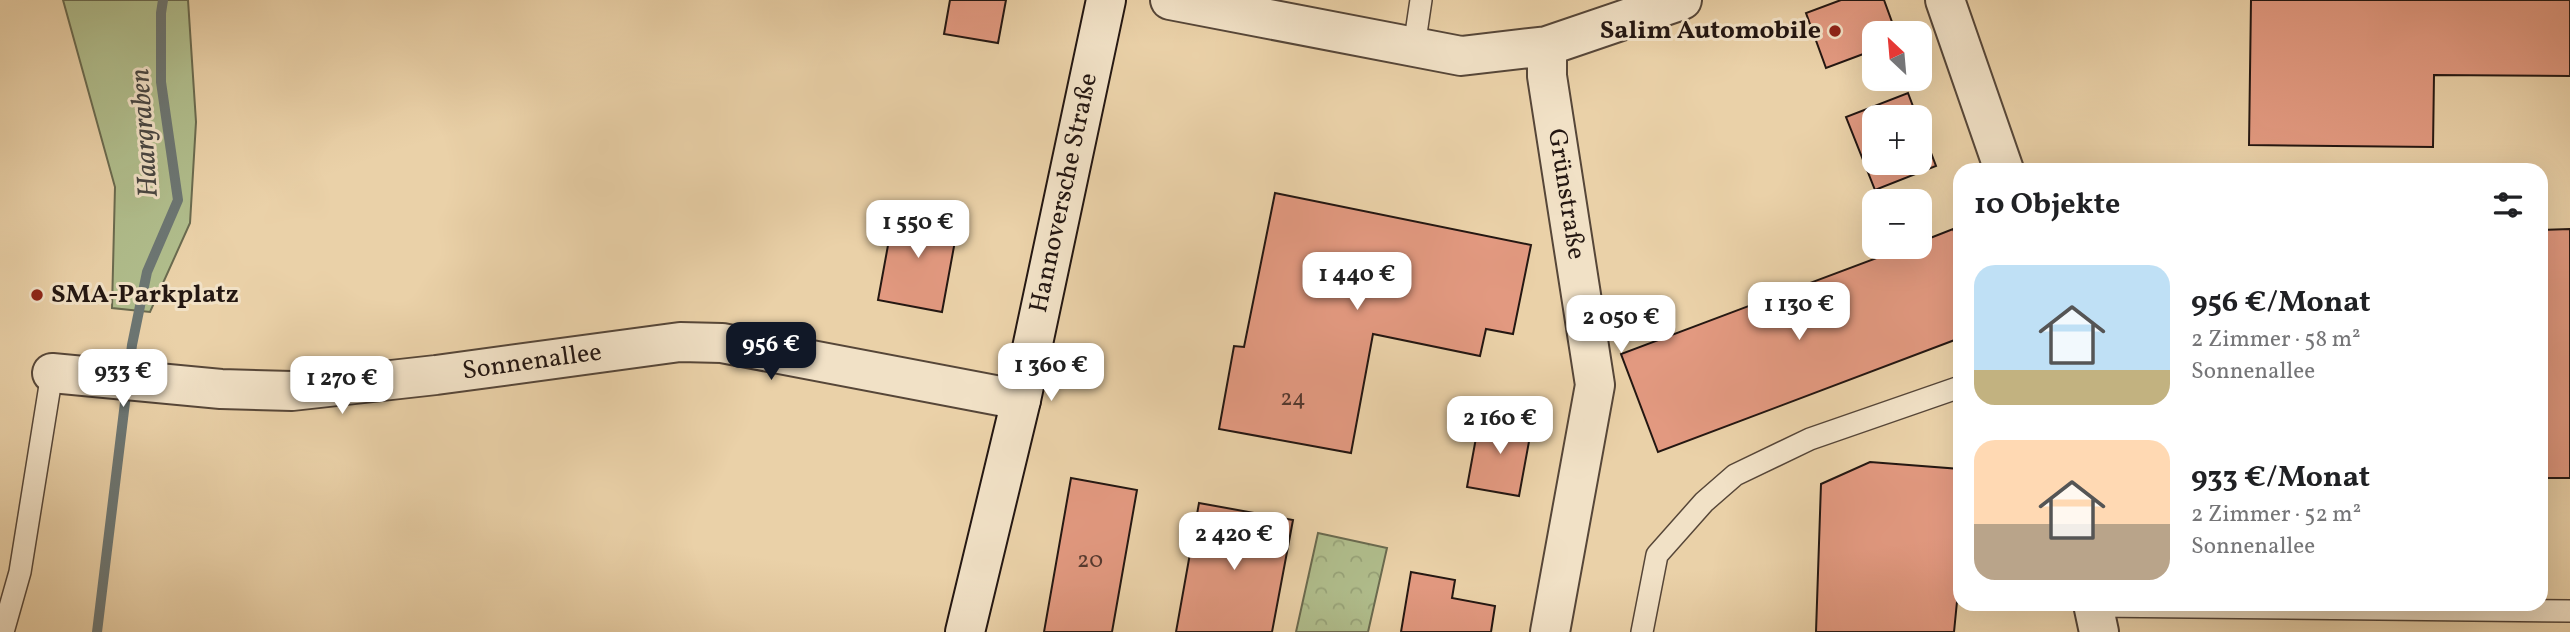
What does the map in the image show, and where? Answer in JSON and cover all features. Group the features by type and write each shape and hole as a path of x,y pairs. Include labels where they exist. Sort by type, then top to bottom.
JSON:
{"street":[{"name":"Hannoversche Straße","path":"965,632 1021,400 1106,0"},
{"path":"1170,0 1461,56 1547,46 1682,0"},
{"path":"1945,0 2002,163"},
{"name":"Grünstraße","path":"1547,46 1547,76 1595,385 1550,632"},
{"name":"Sonnenallee","path":"52,373 221,389 292,391 436,375 680,342 722,343 1021,400"}],"lane":[{"path":"1414,47 1421,0"},
{"name":"Sonnenallee","path":"3,632 20,572 52,373"},
{"path":"1642,632 1657,555 1704,502 1735,475 1810,439 1953,389"},
{"path":"2096,614 2570,611"}],"green space":[{"path":"63,0 188,0 196,122 190,223 150,312 112,308 115,187"},
{"path":"1318,533 1387,548 1368,632 1296,632"}],"building":[{"path":"950,0 1006,0 998,43 944,34"},
{"path":"1841,0 1884,0 1892,21 1862,21 1862,54 1826,68 1806,13"},
{"path":"2251,0 2570,0 2570,76 2434,75 2433,147 2249,145"},
{"path":"1908,93 1912,105 1877,105"},
{"path":"1862,111 1862,157 1846,117"},
{"path":"1869,175 1913,175 1878,189 1875,189"},
{"path":"1275,193 1531,245 1513,334 1486,329 1480,356 1373,334 1351,453 1219,429 1234,346 1244,347"},
{"path":"895,207 959,219 942,312 878,300"},
{"path":"1953,229 1953,341 1658,452 1621,354 1874,259 1932,259 1932,237"},
{"path":"2570,229 2570,478 2548,478 2548,230"},
{"path":"1480,416 1532,425 1519,496 1467,487"},
{"path":"1870,462 1953,468 1953,611 1956,611 1954,632 1816,632 1821,484"},
{"path":"1071,478 1137,490 1112,632 1044,632"},
{"path":"1199,503 1293,520 1272,632 1176,632"},
{"path":"1411,572 1455,580 1452,598 1495,606 1491,632 1401,632"}],"waterway":[{"name":"Haargraben","path":"97,632 132,345 147,272 178,200 161,82 163,0"}],"place":[{"name":"Salim Automobile","path":"1835,31"},
{"name":"SMA-Parkplatz","path":"37,295"}]}
